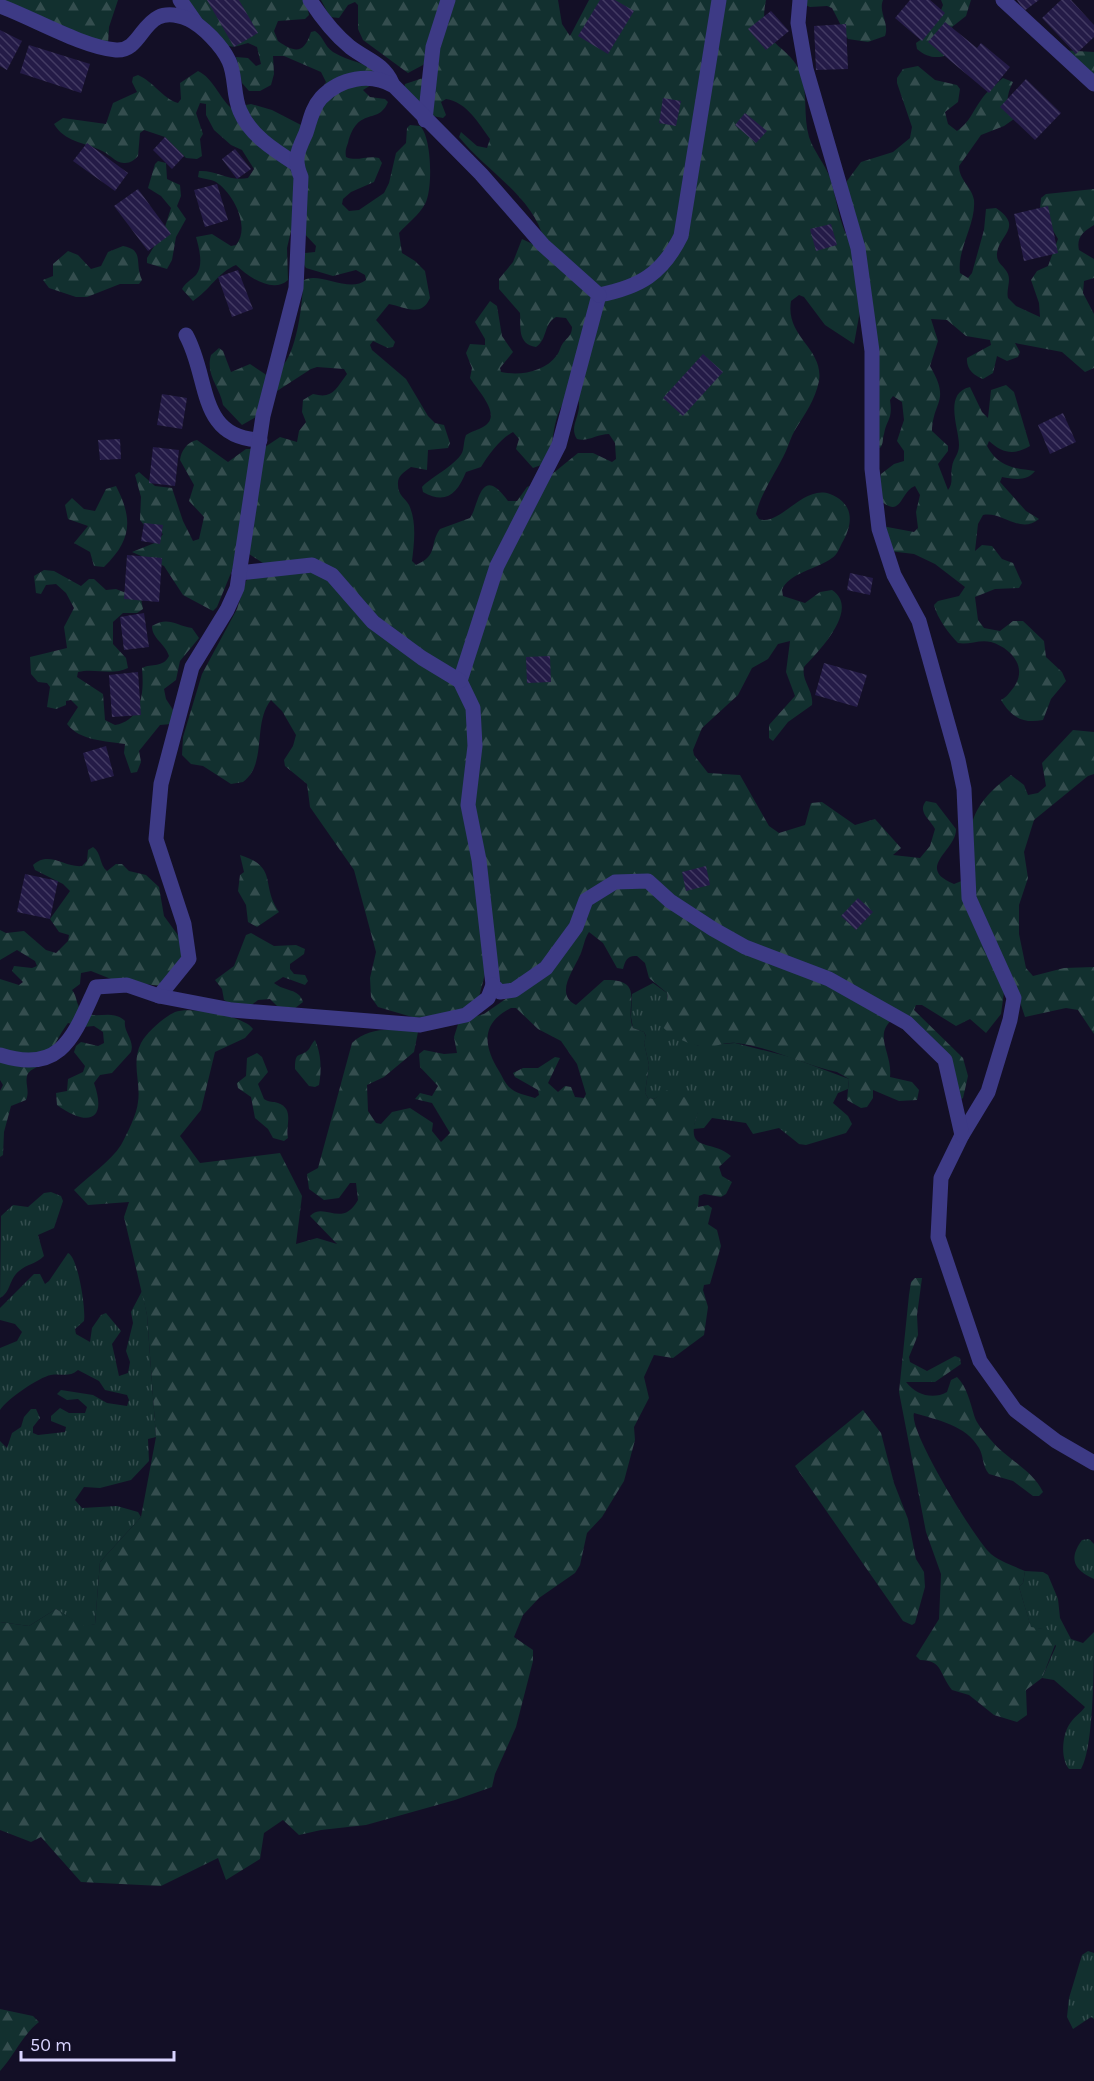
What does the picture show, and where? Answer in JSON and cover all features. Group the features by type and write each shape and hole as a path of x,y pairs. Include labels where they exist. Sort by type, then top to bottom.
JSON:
{"street":[{"path":"159,996 189,959 184,924 156,839 161,784 192,667 227,610 239,573 263,416 296,288 301,177 296,164 254,133 239,110 229,62 180,0"},
{"path":"310,0 331,28 350,47 386,70 394,86 425,120 481,174 543,245 599,295"},
{"path":"425,120 433,47 448,0"},
{"path":"599,295 625,290 646,279 671,256 681,236 719,0"},
{"path":"801,0 798,22 806,69 858,248 872,351 872,469 879,529 894,575 919,621 958,760 964,789 969,898 1014,998 1010,1020 988,1092 962,1135 941,1178 938,1237 980,1361 1015,1410 1056,1441 1094,1463"},
{"path":"1003,0 1094,84"},
{"path":"0,6 90,43 117,50 128,48 138,39 145,26 153,18 164,14 188,19 200,27"},
{"path":"296,164 310,117 321,99 351,79 380,78 394,86"},
{"path":"460,681 497,566 560,445 599,295"},
{"path":"186,335 196,353 212,415 223,430 248,440 260,440"},
{"path":"0,1055 18,1060 50,1058 66,1046 96,987 127,985 159,996 232,1010 420,1024 466,1015 488,998 493,985 479,860 468,805 475,746 472,708 460,681 422,658 373,622 332,575 312,565 239,573"},
{"path":"493,985 500,992 514,990 546,968 576,927 586,900 615,882 648,881 670,901 745,947 829,979 907,1023 945,1060 962,1135"}],"green space":[{"path":"3,0 118,0 109,27 108,44 59,26"},
{"path":"186,0 306,0 309,15 305,19 278,21 274,31 278,41 289,48 302,48 311,32 315,31 333,52 381,74 376,82 363,90 370,97 385,99 388,102 379,113 357,124 347,146 346,157 379,158 382,163 374,182 351,192 343,199 342,204 349,211 359,210 384,193 389,183 396,153 406,143 407,128 410,125 420,126 424,132 430,164 428,197 420,212 399,233 402,253 425,271 430,298 422,308 412,310 389,304 376,320 395,342 393,347 388,348 373,341 370,345 372,350 406,379 428,416 435,423 444,425 450,443 448,448 428,450 427,470 411,467 399,479 399,491 412,512 414,533 412,561 416,565 431,553 440,529 470,518 486,486 499,490 508,501 517,501 527,487 546,479 578,453 593,453 612,462 616,459 615,443 609,434 577,439 574,429 579,404 578,399 569,395 560,408 555,424 552,456 544,464 533,468 516,449 519,439 513,432 495,447 481,467 466,472 459,486 450,495 438,497 423,492 422,487 426,483 461,455 466,435 489,422 490,410 470,378 472,368 466,353 470,344 485,345 485,339 475,322 490,301 497,306 502,336 513,352 500,368 501,372 524,373 546,365 557,355 572,327 566,318 556,317 549,324 540,344 536,347 530,345 521,334 520,313 499,289 499,279 513,262 522,239 539,247 544,240 530,210 459,137 461,132 477,146 487,148 490,139 477,121 460,104 446,99 441,102 446,115 443,118 433,116 404,89 405,84 423,78 426,60 423,65 408,73 363,40 358,29 358,5 355,2 348,5 339,18 330,17 321,0 558,0 562,24 570,36 589,0 766,0 764,16 770,36 796,64 801,74 809,137 830,178 842,225 849,240 847,181 861,162 893,152 910,138 912,127 897,83 897,78 903,69 918,66 935,80 957,85 960,89 958,102 945,112 948,124 957,131 965,124 983,97 1003,78 1013,82 1008,101 1009,110 1014,119 1004,126 981,135 959,166 961,175 974,200 972,218 961,255 960,273 968,278 972,273 984,230 986,209 996,208 1004,215 1009,226 997,253 999,262 1009,277 1008,298 1016,306 1040,317 1039,303 1031,280 1037,271 1048,266 1058,239 1040,209 1041,198 1046,194 1094,189 1094,225 1082,235 1078,245 1079,250 1094,259 1094,278 1084,281 1083,293 1094,314 1094,368 1085,372 1062,352 1015,343 1020,352 1018,357 1007,361 997,356 993,373 983,379 971,372 967,358 991,345 990,340 966,336 947,320 931,319 938,341 930,366 940,394 932,431 948,446 948,451 938,464 948,490 951,470 959,448 954,412 957,396 970,387 982,412 988,418 991,390 1006,385 1014,392 1030,446 1009,452 999,449 989,441 987,446 1002,463 1014,468 1035,471 1024,478 1002,477 1000,482 1026,511 1039,519 1025,525 998,516 983,515 978,524 975,551 982,545 992,546 1002,559 1013,563 1022,583 1019,588 995,589 975,597 978,620 984,628 1000,631 1013,621 1023,621 1044,641 1046,657 1062,672 1066,681 1051,699 1043,720 1029,721 1013,715 1001,700 1018,680 1019,672 1015,659 1005,649 991,642 958,643 944,626 934,605 938,601 959,596 965,587 935,564 914,554 889,551 882,526 914,532 918,528 916,512 920,495 915,486 896,506 891,507 884,504 876,496 881,474 894,464 904,461 904,451 897,441 904,420 902,402 893,396 890,400 890,415 882,445 880,448 875,446 873,398 860,311 854,344 825,325 804,297 799,295 791,301 791,313 794,324 816,360 819,381 812,401 762,497 756,514 759,519 767,520 810,495 820,493 830,494 844,503 850,515 850,522 837,554 826,562 790,579 782,590 783,596 805,603 820,592 832,590 840,598 842,608 840,619 827,641 804,667 804,677 812,705 788,722 773,741 769,738 769,725 795,696 786,672 790,641 778,644 768,659 752,668 738,695 702,728 693,750 694,755 708,773 740,775 769,826 779,833 805,825 811,803 822,802 855,825 875,819 901,848 893,855 920,858 930,846 935,829 925,815 924,805 926,801 936,803 956,829 955,837 937,865 938,872 943,878 954,884 964,880 973,820 978,809 996,787 1011,775 1024,785 1028,795 1038,793 1046,786 1042,763 1073,730 1094,732 1094,774 1088,776 1034,820 1024,852 1028,878 1019,905 1019,934 1026,968 1033,976 1064,968 1094,967 1094,1034 1078,1010 1066,1008 1025,1017 1016,990 1005,985 1001,1014 986,1033 970,1019 956,1026 922,1005 916,1005 914,1010 963,1058 968,1076 963,1098 958,1101 950,1074 897,1016 889,1022 884,1036 890,1077 912,1082 919,1090 917,1100 899,1101 873,1090 873,1098 867,1107 861,1108 847,1100 849,1079 837,1072 749,1045 732,1043 709,1047 698,1046 666,1031 661,1019 667,1002 667,993 649,978 645,963 637,956 631,956 627,959 623,969 617,968 603,943 589,932 568,981 566,995 576,1005 604,980 617,981 630,989 633,1028 644,1032 646,1037 644,1043 649,1065 645,1093 648,1098 654,1099 667,1090 679,1101 683,1097 694,1098 700,1107 695,1122 696,1139 700,1143 723,1150 731,1156 719,1167 722,1176 732,1182 726,1194 721,1197 704,1194 699,1196 698,1207 708,1205 712,1208 708,1224 717,1230 721,1246 710,1284 704,1285 703,1290 708,1307 704,1335 673,1358 654,1355 644,1377 649,1398 634,1427 635,1440 624,1481 602,1517 587,1533 580,1565 575,1573 539,1598 523,1615 514,1637 533,1650 533,1661 516,1727 495,1774 492,1787 366,1825 299,1835 283,1820 264,1833 260,1859 226,1880 218,1858 161,1886 81,1882 41,1837 31,1842 0,1830 0,1622 29,1626 56,1609 84,1626 95,1624 100,1562 141,1517 156,1437 147,1315 124,1217 129,1202 88,1205 74,1190 112,1157 129,1130 139,1095 136,1065 141,1043 161,1021 182,1010 229,1016 248,1024 253,1029 245,1038 215,1052 201,1110 180,1136 200,1163 280,1153 302,1196 296,1244 317,1238 337,1244 310,1216 321,1211 346,1213 358,1200 356,1183 350,1183 339,1198 324,1200 309,1189 307,1174 318,1168 352,1043 359,1037 375,1031 418,1032 414,1052 384,1077 367,1085 368,1111 376,1123 381,1124 392,1112 410,1108 433,1123 432,1131 441,1142 450,1133 432,1103 415,1099 420,1093 432,1096 438,1086 420,1067 419,1054 424,1050 444,1054 457,1053 454,1037 459,1021 484,1014 507,998 497,973 486,970 478,1001 444,1020 412,1017 378,1007 371,997 370,978 376,952 354,870 310,807 307,784 285,766 284,760 293,746 296,735 282,711 271,700 262,720 255,765 251,774 243,782 231,784 203,766 191,764 182,755 183,737 202,674 237,609 246,581 263,563 249,554 240,523 233,568 217,607 213,611 183,595 164,566 132,552 157,542 163,534 154,527 144,525 140,520 141,497 135,475 139,472 155,486 172,488 183,521 193,541 199,539 204,517 189,501 194,485 180,460 185,447 197,440 228,462 246,449 262,449 280,437 297,442 299,431 306,422 302,412 303,400 313,394 325,395 333,392 347,374 344,369 317,367 311,369 277,391 256,417 242,425 223,405 211,375 211,355 219,348 223,351 231,372 250,364 268,376 284,364 289,357 296,336 303,281 316,278 351,285 366,280 365,275 356,270 333,276 306,268 303,263 305,253 315,252 316,246 300,229 291,231 287,248 288,280 282,284 268,285 254,279 236,265 224,272 193,301 182,289 196,275 200,266 196,237 212,234 231,246 236,245 242,229 234,202 216,182 198,177 199,171 241,179 248,178 254,169 242,150 231,145 214,130 206,115 206,104 200,103 196,113 203,134 200,139 202,156 197,159 186,158 165,137 144,130 140,133 138,156 131,162 122,163 103,151 63,135 54,124 63,118 106,124 113,103 137,92 132,82 133,77 138,75 167,98 178,103 181,99 180,83 198,71 208,78 231,108 251,104 272,110 301,125 326,82 321,72 284,56 273,56 274,74 271,85 260,91 249,91 242,83 236,57 248,58 256,66 261,64 257,47 248,43 234,47 224,45","holes":["511,1008 516,1008 538,1029 561,1041 577,1064 586,1094 584,1098 575,1097 571,1087 565,1086 558,1092 548,1083 560,1058 555,1057 538,1068 523,1068 513,1073 515,1077 538,1090 539,1095 535,1098 518,1093 508,1085 490,1052 488,1035 494,1021 501,1014"]},
{"path":"792,0 883,0 885,36 868,42 848,39 832,8 810,7"},
{"path":"941,0 971,0 966,16 952,27 961,50 933,57 917,49 916,43 925,36 935,21 943,5"},
{"path":"1060,50 1094,52 1094,81"},
{"path":"158,161 166,163 167,179 180,185 181,196 177,206 186,219 176,237 172,260 167,269 147,263 147,258 164,230 171,208 161,196 148,188"},
{"path":"123,246 137,254 142,280 139,284 120,284 87,297 76,297 49,288 43,280 53,276 53,264 68,251 78,255 91,269 101,266 108,252"},
{"path":"116,486 122,498 127,519 125,538 120,548 104,567 94,566 90,552 74,543 88,526 68,519 65,505 72,498 84,509 95,511 106,489"},
{"path":"44,570 54,571 81,586 89,579 94,579 106,590 116,589 141,599 143,609 137,613 123,613 113,622 113,644 126,658 128,668 116,671 78,672 77,677 103,694 105,720 115,725 131,717 140,703 143,685 142,668 160,664 169,656 154,634 152,626 167,621 172,622 192,628 199,638 180,661 176,680 164,689 166,699 177,716 171,724 160,725 139,751 141,762 137,772 131,773 124,753 125,744 86,737 72,730 67,724 78,707 71,700 56,709 47,707 50,687 47,683 38,682 31,674 30,657 67,648 64,627 74,608 66,593 56,584 46,585 41,594 36,593 34,576"},
{"path":"93,847 107,871 116,864 122,864 129,871 146,875 159,887 164,916 180,938 184,956 160,986 111,979 91,971 81,973 80,984 72,990 79,1006 88,1014 115,1015 125,1021 131,1052 112,1073 100,1075 94,1083 98,1106 92,1117 85,1118 67,1112 57,1105 56,1093 67,1091 68,1079 83,1072 85,1066 74,1052 76,1046 81,1042 98,1046 104,1043 103,1032 94,1026 83,1027 68,1023 45,1059 28,1074 26,1100 11,1106 4,1132 3,1155 0,1157 0,1091 3,1085 0,1080 0,979 19,985 23,982 12,971 14,966 32,968 37,966 35,961 17,950 0,960 0,930 6,933 24,931 46,950 56,953 68,941 69,935 59,932 50,919 70,891 63,884 35,870 33,865 45,859 51,859 82,866 87,861 88,850"},
{"path":"240,855 260,865 267,878 273,902 279,912 257,927 248,922 246,905 238,891 240,875 244,872"},
{"path":"251,933 274,946 296,945 305,949 304,954 290,964 290,969 294,974 305,975 308,981 305,985 283,977 274,983 295,992 301,998 303,1002 294,1009 294,1020 289,1022 278,1017 278,1007 270,999 258,1000 244,1011 224,1000 222,989 215,980 234,966 246,935"},
{"path":"653,983 667,993 667,1004 662,1016 689,1042 699,1046 735,1043 790,1057 849,1079 848,1089 838,1093 833,1103 848,1116 852,1124 846,1133 806,1145 799,1144 779,1128 753,1134 746,1123 712,1118 704,1128 693,1129 699,1107 659,1096 654,1099 648,1098 645,1093 649,1065 644,1043 646,1036 644,1032 633,1028 632,994"},
{"path":"315,1040 319,1050 321,1068 319,1085 315,1087 309,1086 295,1069 295,1063 297,1057 306,1052"},
{"path":"257,1053 262,1057 268,1072 258,1084 264,1099 283,1106 288,1114 288,1138 284,1141 273,1138 268,1129 255,1118 251,1097 238,1088 237,1083 246,1076 247,1058"},
{"path":"51,1192 61,1196 63,1201 54,1228 38,1235 44,1256 19,1271 0,1298 1,1216 13,1205 28,1207 44,1193"},
{"path":"68,1253 78,1273 84,1306 84,1321 75,1329 76,1334 90,1342 92,1328 101,1315 106,1313 121,1331 112,1344 119,1376 128,1373 130,1362 126,1351 133,1323 131,1312 142,1291 147,1315 156,1437 148,1439 149,1461 131,1480 100,1488 84,1487 75,1500 82,1508 117,1506 138,1512 141,1517 100,1562 95,1624 84,1627 56,1609 29,1626 0,1622 0,1441 7,1448 12,1433 21,1427 24,1417 31,1409 36,1409 40,1418 33,1427 33,1433 38,1435 65,1432 66,1427 51,1421 51,1416 60,1408 69,1413 85,1413 87,1407 78,1399 67,1400 57,1394 61,1390 93,1395 107,1403 127,1406 129,1400 127,1395 105,1390 99,1381 78,1370 68,1375 51,1375 31,1384 0,1410 0,1348 17,1341 22,1332 15,1324 0,1320 0,1308 34,1274 40,1274 45,1284 49,1281"},
{"path":"915,1278 922,1278 917,1315 918,1335 909,1357 910,1362 927,1371 955,1356 960,1358 961,1364 935,1382 906,1382 920,1393 936,1396 947,1392 951,1380 957,1377 966,1390 975,1418 981,1427 996,1446 1026,1470 1043,1492 1039,1496 1033,1496 1013,1481 989,1474 979,1448 967,1434 950,1424 914,1413 921,1440 931,1460 956,1505 980,1541 996,1558 1025,1571 1023,1583 1019,1587 1031,1627 1049,1630 1057,1640 1042,1678 1026,1690 1027,1715 1017,1722 994,1715 969,1695 952,1690 937,1665 920,1660 916,1656 939,1619 941,1574 926,1532 899,1392 909,1295 911,1282"},
{"path":"863,1410 881,1433 894,1483 908,1519 916,1559 924,1572 925,1587 915,1623 912,1625 903,1621 795,1466"},
{"path":"1089,1539 1094,1544 1094,1579 1078,1568 1074,1558 1082,1540"},
{"path":"1025,1571 1043,1572 1048,1575 1058,1599 1060,1618 1071,1639 1083,1643 1094,1632 1091,1725 1089,1743 1081,1769 1069,1769 1064,1759 1063,1745 1068,1727 1085,1707 1054,1680 1042,1678 1056,1646 1043,1629 1031,1628 1019,1587 1023,1583"},
{"path":"1088,1951 1094,1953 1094,2019 1091,2017 1073,2029 1067,2017 1069,1998 1082,1955"},
{"path":"0,2009 33,2016 39,2022 0,2071"}],"building":[{"path":"207,0 239,0 258,33 234,47"},
{"path":"600,0 615,0 634,11 608,54 578,36"},
{"path":"910,0 930,0 945,13 922,41 895,18"},
{"path":"1017,0 1039,0 1024,11"},
{"path":"1061,0 1071,0 1094,25 1094,37 1076,54 1042,18"},
{"path":"771,11 789,31 766,50 748,29"},
{"path":"945,22 977,48 981,43 1010,67 989,93 928,42"},
{"path":"846,24 848,69 816,70 814,26"},
{"path":"0,30 22,41 7,70 0,66"},
{"path":"29,45 90,64 81,93 20,73"},
{"path":"1026,79 1061,113 1035,140 1000,107"},
{"path":"663,98 681,101 676,126 659,123"},
{"path":"745,113 767,131 756,143 735,125"},
{"path":"165,137 184,156 172,169 153,150"},
{"path":"87,143 128,173 115,191 73,161"},
{"path":"235,149 251,169 237,179 222,159"},
{"path":"217,184 228,220 205,227 194,190"},
{"path":"138,189 171,234 148,251 114,206"},
{"path":"1048,206 1058,253 1024,261 1014,214"},
{"path":"831,224 837,245 816,251 810,229"},
{"path":"238,270 253,309 232,317 218,277"},
{"path":"703,354 723,372 683,416 663,398"},
{"path":"162,394 187,398 182,429 157,425"},
{"path":"1063,413 1076,442 1050,454 1038,425"},
{"path":"120,439 121,459 100,460 98,440"},
{"path":"153,447 179,450 175,486 149,483"},
{"path":"144,523 163,525 160,544 141,541"},
{"path":"127,555 162,558 159,602 124,599"},
{"path":"850,573 873,578 870,595 847,590"},
{"path":"144,613 149,647 124,650 120,617"},
{"path":"550,656 551,682 527,683 526,657"},
{"path":"824,663 867,675 857,707 815,695"},
{"path":"138,672 141,715 112,717 109,675"},
{"path":"106,746 114,776 91,782 83,753"},
{"path":"706,866 710,885 686,891 682,872"},
{"path":"25,874 58,881 50,919 17,912"},
{"path":"858,898 873,912 856,930 841,916"}]}
